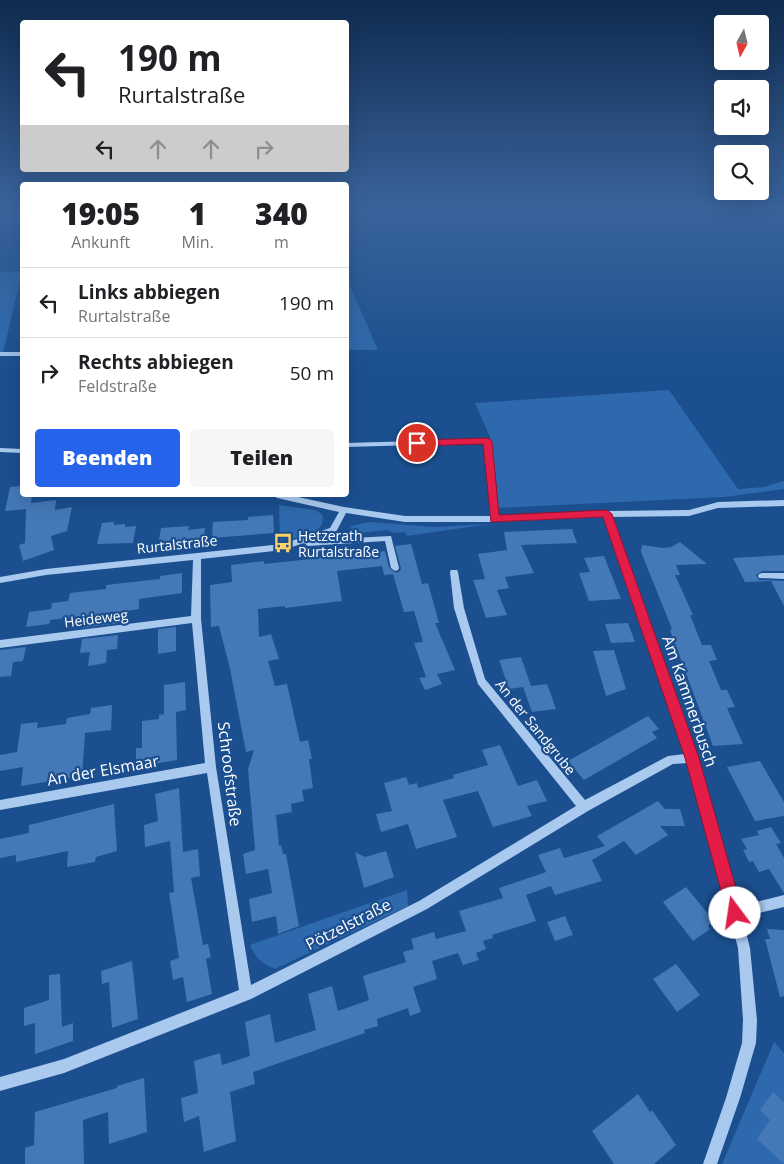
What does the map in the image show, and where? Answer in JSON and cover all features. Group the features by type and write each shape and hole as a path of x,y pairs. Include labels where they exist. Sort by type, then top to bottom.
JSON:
{"street":[{"path":"0,354 20,354"},
{"path":"350,445 488,441 494,519"},
{"path":"0,450 20,451"},
{"path":"286,497 344,510 405,519 494,519 607,514 689,513 718,505 784,503"},
{"name":"Rurtalstraße","path":"0,580 46,572 295,544 333,530 344,510"},
{"name":"Am Kammerbusch","path":"607,514 692,758 744,948 750,1020 749,1043 733,1098 710,1164"},
{"path":"295,544 388,538 395,568"},
{"name":"Schroofstraße","path":"197,556 196,619 211,767 246,994"},
{"name":"An der Sandgrube","path":"454,572 459,608 481,681 584,808"},
{"path":"762,576 784,576"},
{"name":"Heideweg","path":"0,644 196,619"},
{"name":"Pötzelstraße","path":"0,1084 64,1066 246,994 423,905 584,808 672,759 692,758"},
{"name":"An der Elsmaar","path":"0,805 211,767"},
{"path":"735,913 784,901"}],"shaded area":[{"path":"0,272 20,272 20,281 3,353 0,353"},
{"path":"349,284 378,350 349,350"},
{"path":"669,390 738,489 764,487 784,481 784,489 724,497 496,508 490,476 490,437 475,403"},
{"path":"279,505 315,510 322,514 323,522 315,532 309,535 280,540"},
{"path":"369,522 436,527 489,524 407,536 405,532 394,533 388,530 360,533 360,537 351,533 351,526"},
{"path":"407,890 408,906 275,969 260,960 250,945"},
{"path":"774,1042 784,1053 784,1164 722,1164"}],"building":[{"path":"20,486 20,497 32,497 31,503 56,500 55,510 72,507 67,531 51,536 54,550 23,561 19,545 25,543 26,509 5,511 10,487"},
{"path":"273,515 274,533 212,538 213,522 248,520 248,517"},
{"path":"114,522 114,525 125,524 125,527 136,526 133,543 97,544 102,523"},
{"path":"189,526 188,530 205,528 204,541 158,546 161,528"},
{"path":"572,529 577,543 521,545 534,573 505,577 509,588 497,590 507,615 486,618 473,580 485,579 478,554 507,550 504,532"},
{"path":"680,542 707,564 676,565 680,575 675,575 693,615 690,615 702,645 711,645 717,660 709,661 721,690 727,690 735,707 727,708 743,744 713,746 670,630 672,629 641,552 642,545 663,548 671,547"},
{"path":"411,544 422,584 428,583 439,623 435,623 455,670 437,674 442,684 425,690 419,678 426,677 414,643 423,642 414,611 404,612 393,574 384,575 382,566 337,571 342,601 285,608 285,606 258,609 259,637 271,634 279,659 268,661 275,686 287,684 300,742 308,740 312,759 309,759 313,788 302,790 304,801 291,804 292,812 276,815 279,846 281,845 283,854 286,854 299,926 278,934 276,916 252,922 249,899 272,893 268,869 246,874 243,854 255,850 248,769 254,750 246,752 230,669 219,626 211,627 210,585 232,582 231,565 264,561 264,564 385,551 389,568 396,573 401,568 395,546"},
{"path":"784,555 784,571 762,571 756,575 759,580 784,581 784,606 771,581 745,582 733,558"},
{"path":"604,556 621,599 589,601 579,573 590,572 584,558"},
{"path":"182,573 182,593 139,599 139,609 120,612 119,623 83,628 82,616 50,620 49,624 26,627 29,612 51,609 52,603 68,601 70,593 106,589 106,585 160,579 160,576"},
{"path":"628,623 635,642 611,643 605,624"},
{"path":"176,627 176,651 158,654 158,629"},
{"path":"118,635 117,649 107,650 106,663 88,666 90,652 80,653 82,639"},
{"path":"26,647 23,661 13,662 11,676 0,677 0,650"},
{"path":"614,650 626,689 606,696 593,651"},
{"path":"521,657 531,686 547,684 556,709 532,712 523,687 509,689 499,660"},
{"path":"185,682 186,710 176,712 177,760 136,767 136,748 142,748 142,721 159,719 159,715 164,714 164,685"},
{"path":"112,705 111,730 85,733 82,776 21,786 23,767 0,771 0,755 17,752 21,724 38,722 37,728 66,724 67,718 90,714 91,708"},
{"path":"648,716 659,729 652,732 657,738 584,780 568,761"},
{"path":"500,745 518,786 537,780 547,801 527,806 532,816 493,827 478,791 443,800 457,837 416,849 408,824 381,832 376,814 392,811 384,783 406,777 409,785 417,783 418,788 454,778 453,775 488,765 482,750"},
{"path":"760,761 784,802 784,816 755,821 727,767"},
{"path":"179,788 183,852 198,849 200,876 191,878 203,945 208,944 211,957 206,959 212,994 187,1002 183,977 173,980 170,961 179,958 169,893 174,892 170,841 145,847 144,825 158,821 155,794"},
{"path":"658,801 665,809 680,809 685,826 660,826 668,835 636,855 624,841 592,860 602,881 555,895 551,886 526,895 536,921 492,935 493,938 483,941 486,949 476,953 479,960 463,965 458,953 432,961 437,979 413,987 421,1012 410,1016 408,1008 377,1019 378,1026 364,1030 365,1033 253,1072 255,1084 230,1092 236,1141 204,1152 199,1116 184,1122 181,1098 198,1093 194,1061 220,1053 222,1065 250,1056 245,1022 270,1014 275,1043 316,1030 308,994 332,986 338,1011 369,1000 363,976 406,962 403,952 414,949 411,939 434,932 436,939 466,931 459,911 503,898 499,888 546,872 538,855 560,848 564,858 605,846 597,836"},
{"path":"114,804 117,851 96,857 95,862 67,867 68,851 16,862 16,855 0,858 0,839 29,833 29,825"},
{"path":"771,827 781,843 776,844 784,858 784,893 769,869 759,872 753,861 749,862 743,850 747,849 741,839 759,835 757,831"},
{"path":"386,851 394,877 364,888 355,852 365,857"},
{"path":"686,887 714,921 708,926 710,929 693,941 663,902"},
{"path":"565,916 573,935 555,941 547,922"},
{"path":"767,929 784,930 784,996 780,997 765,939 770,939"},
{"path":"132,961 138,1019 112,1028 109,982 102,984 101,971"},
{"path":"676,964 700,995 677,1012 653,979"},
{"path":"60,974 62,1027 73,1023 73,1041 35,1054 35,1023 24,1026 24,1008 49,1000 49,975"},
{"path":"144,1078 147,1132 109,1144 108,1112 83,1120 84,1164 25,1164 25,1148 34,1145 35,1112 117,1088 117,1086"},
{"path":"773,1092 784,1102 784,1164 757,1139 770,1120 760,1110"},
{"path":"638,1094 650,1112 652,1110 676,1145 654,1164 614,1164 592,1131"}],"place":[{"name":"Hetzerath Rurtalstraße","path":"283,543"}],"route":[{"path":"417,443 488,441 494,519 607,514 692,758 735,913"}]}
